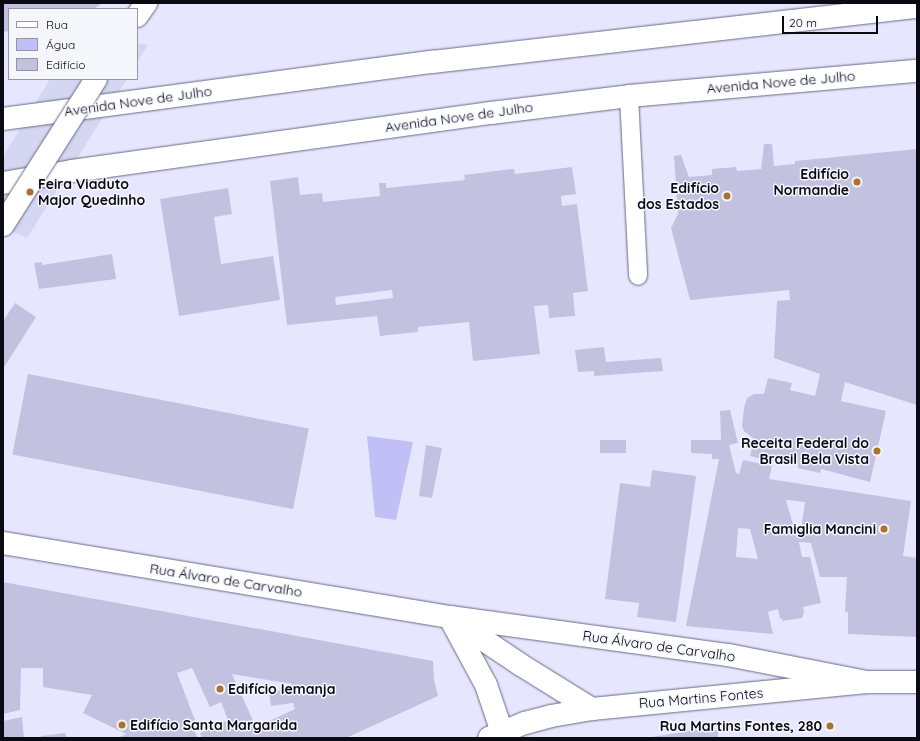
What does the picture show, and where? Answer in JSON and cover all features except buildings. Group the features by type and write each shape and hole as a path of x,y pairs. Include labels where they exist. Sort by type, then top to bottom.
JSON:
{"main road":[{"path":"138,15 146,3"},
{"name":"Avenida Nove de Julho","path":"3,119 432,62 917,7"},
{"name":"Avenida Nove de Julho","path":"3,183 491,112 629,96 917,71"},
{"path":"3,225 95,80"},
{"name":"Rua Álvaro de Carvalho","path":"3,543 450,617 728,655 867,682"},
{"path":"450,617 486,685 495,735"},
{"name":"Rua Álvaro de Carvalho","path":"450,617 592,709"},
{"name":"Rua Martins Fontes","path":"495,735 551,716 592,709 867,682 917,682"}],"lane":[{"path":"629,96 638,276"}],"shaded area":[{"path":"138,43 148,45 138,60"},
{"name":"Feira Viaduto Major Quedinho","path":"49,80 126,80 27,238 3,227 3,157"}],"water":[{"path":"367,436 413,442 396,520 375,517"}],"place":[{"name":"Edifício Normandie","path":"857,182"},
{"name":"Feira Viaduto Major Quedinho","path":"30,192"},
{"name":"Edifício dos Estados","path":"727,196"},
{"name":"Receita Federal do Brasil Bela Vista","path":"877,451"},
{"name":"Famiglia Mancini","path":"884,529"},
{"name":"Edifício Iemanja","path":"220,689"},
{"name":"Edifício Santa Margarida","path":"122,725"},
{"name":"Rua Martins Fontes, 280","path":"830,726"}]}
